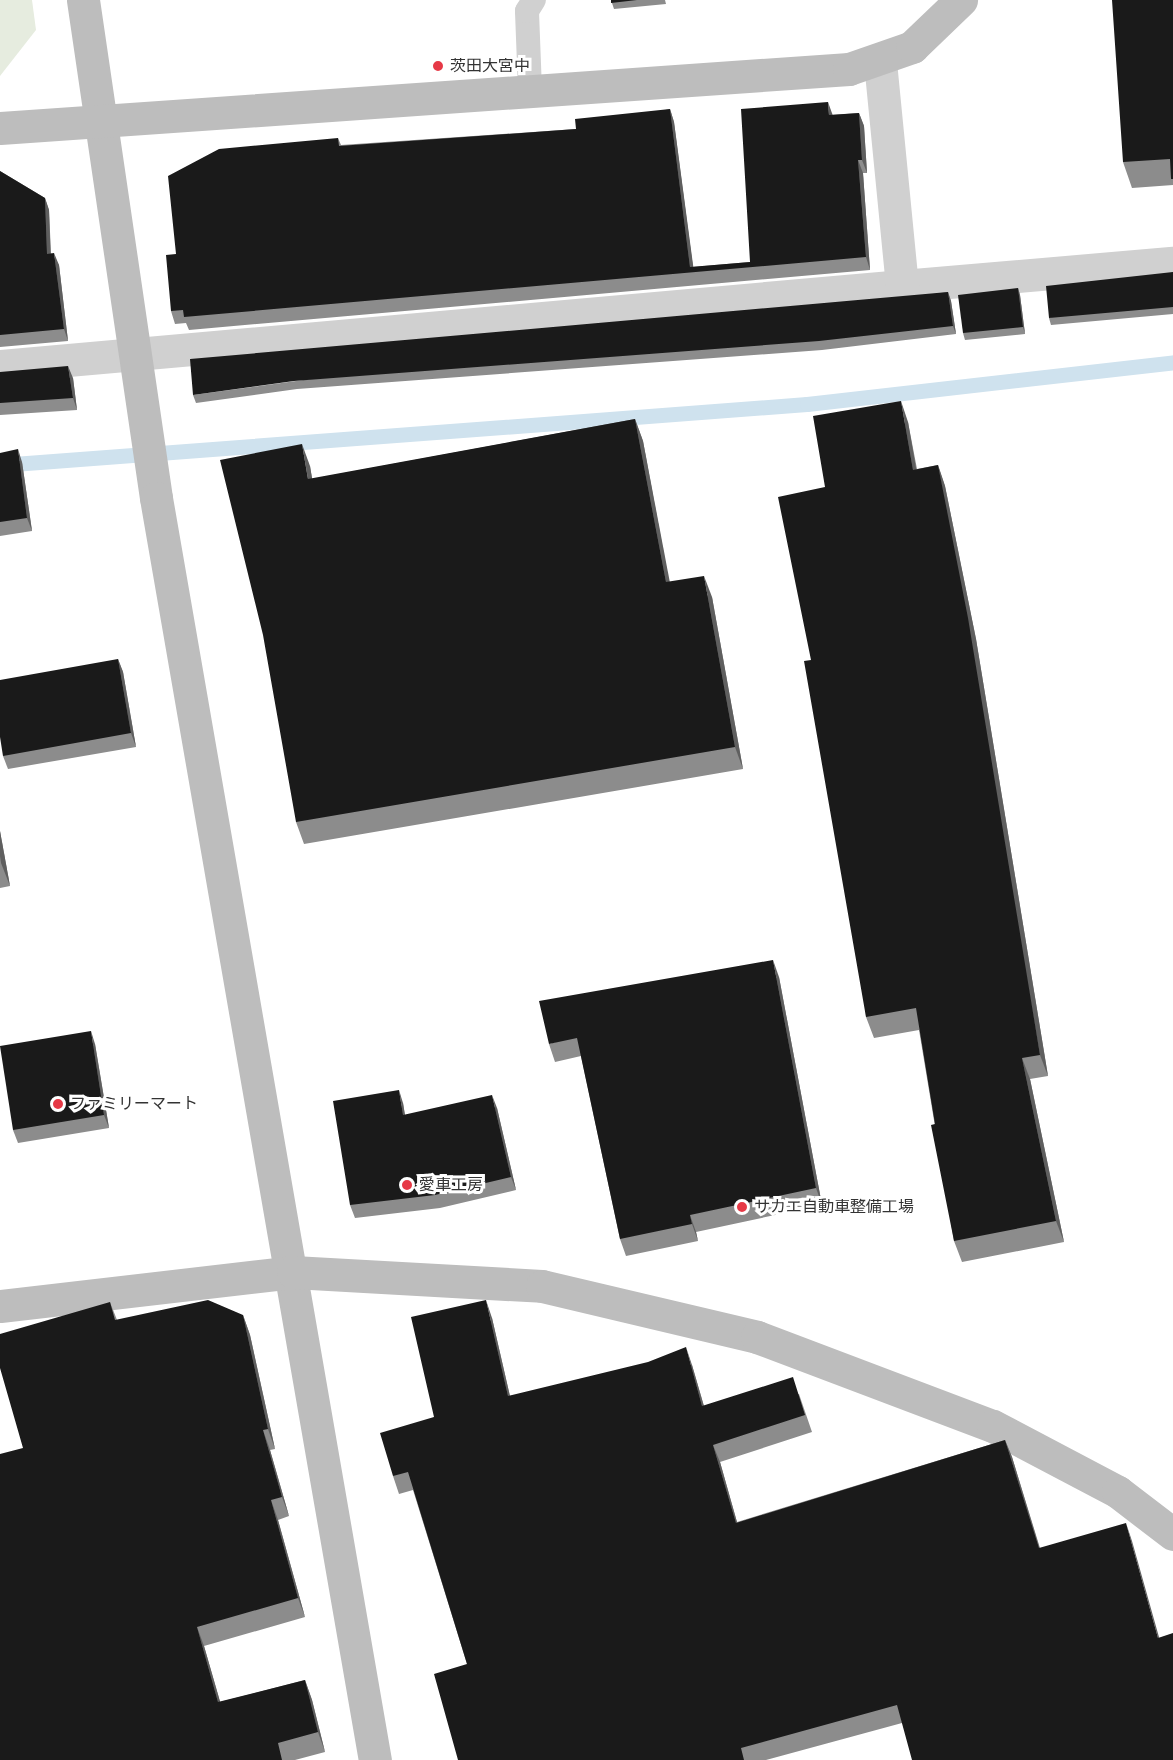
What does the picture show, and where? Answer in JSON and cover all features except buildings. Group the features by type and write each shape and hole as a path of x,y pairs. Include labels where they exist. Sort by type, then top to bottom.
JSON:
{"street":[{"path":"83,0 104,122 135,357 154,480 293,1272 375,1760"},
{"path":"0,128 803,73 880,63 912,47 961,0"},
{"path":"880,63 902,286"},
{"path":"0,366 135,357 1173,263"},
{"path":"0,1306 293,1272 542,1286 757,1337 993,1426 1118,1492 1173,1534"}],"lane":[{"path":"530,90 527,11 534,0"}],"shaded area":[{"path":"0,0 32,0 36,30 0,76"}],"waterway":[{"path":"0,465 807,404 1173,362"}],"place":[{"name":"茨田大宮中","path":"438,66"},
{"name":"ファミリーマート","path":"58,1104"},
{"name":"愛車工房","path":"407,1185"},
{"name":"サカエ自動車整備工場","path":"742,1207"}]}
